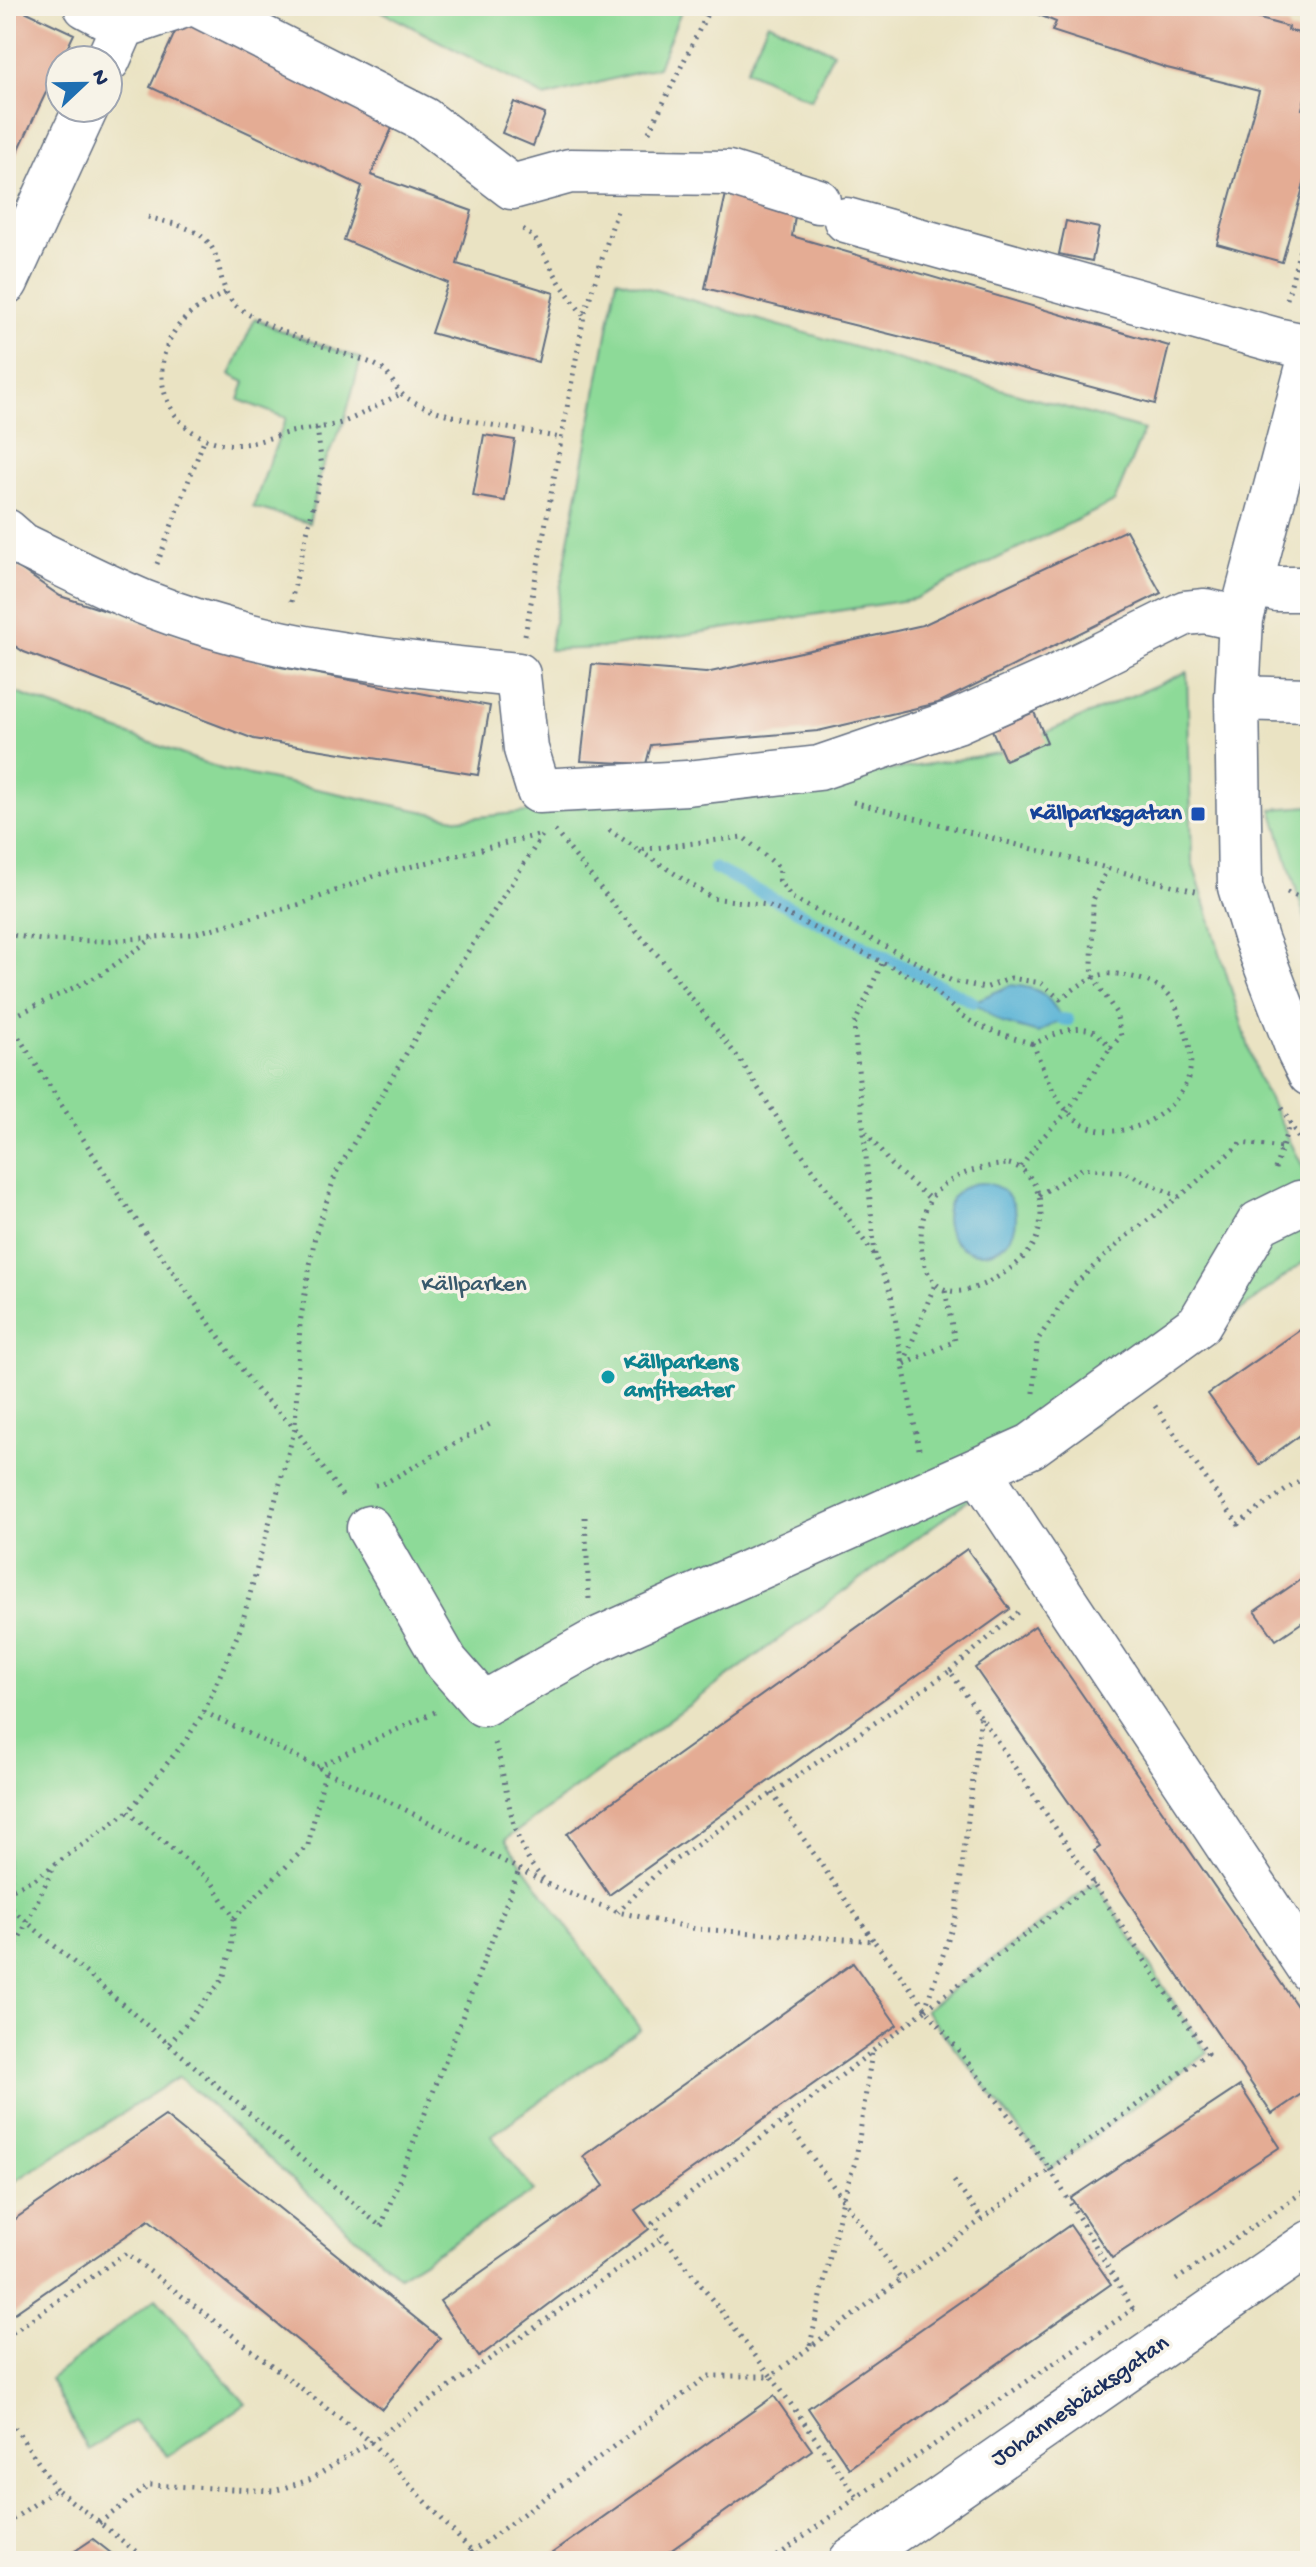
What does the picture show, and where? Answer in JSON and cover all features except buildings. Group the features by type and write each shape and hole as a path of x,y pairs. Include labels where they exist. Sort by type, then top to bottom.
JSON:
{"street":[{"path":"106,31 183,6"},
{"path":"200,6 423,119 512,187 570,171 728,173 832,211 1245,332 1310,347"},
{"path":"6,282 79,124"},
{"path":"1310,359 1246,601 1237,698 1267,967 1310,1074"},
{"path":"6,531 22,545 142,602 209,625 381,662 518,675 526,749 539,791 687,783 819,768 957,721 1056,677 1185,613 1246,601 1276,589 1310,589"},
{"path":"1237,698 1310,700"},
{"path":"364,1501 446,1662 479,1699 599,1639 1031,1446 1199,1324 1259,1223 1300,1203 1310,1202"},
{"path":"960,1480 1053,1582 1310,1970"},
{"name":"Johannesbäcksgatan","path":"851,2561 1310,2243"}],"path":[{"path":"518,675 584,316 631,170 711,6"},
{"path":"148,217 202,236 219,263 225,293 235,305 267,324 381,367 401,394 430,408 560,438"},
{"path":"516,223 535,239 560,283 584,316"},
{"path":"225,293 190,314 176,329 161,365 161,389 169,409 183,425 204,440 228,445 254,443 344,422 401,394"},
{"path":"282,643 322,468 317,427"},
{"path":"142,602 204,440"},
{"path":"843,803 857,802 1209,894 1256,886 1300,898 1310,897"},
{"path":"6,934 54,940 106,941 193,934 301,904 377,875 566,826"},
{"path":"603,827 712,898 768,905 922,982 963,1016 989,1029 1033,1044 1059,1032 1092,1030 1111,1047"},
{"path":"553,829 740,1060 787,1133 875,1256 891,1294 918,1447 960,1480"},
{"path":"6,1892 55,1866 128,1812 186,1740 204,1712 241,1627 295,1428 300,1323 315,1236 336,1173 441,994 543,833"},
{"path":"639,850 743,837 780,868 779,880 792,898 952,981 985,988 1011,978 1041,983 1060,999 1093,976 1121,973 1161,986 1176,1003 1190,1047 1187,1081 1157,1118 1140,1127 1123,1130 1091,1126 1079,1122 1067,1112 1033,1044"},
{"path":"1021,1167 1039,1141 1067,1112 1121,1036 1116,1013 1093,976 1093,900 1107,869"},
{"path":"154,937 100,975 7,1019 138,1223 258,1392 295,1428 339,1492 364,1501"},
{"path":"874,957 880,945"},
{"path":"875,1256 854,1025 883,961"},
{"path":"865,1131 891,1165 930,1199"},
{"path":"1031,1446 1037,1341 1074,1285 1124,1238 1179,1197 1241,1143 1282,1148"},
{"path":"992,1165 1021,1167 1033,1181 1041,1202 1039,1225 1030,1250 984,1285 955,1292 935,1284 924,1264 921,1236 925,1209 930,1199 949,1181 965,1173 992,1165"},
{"path":"1039,1195 1083,1168 1124,1172 1179,1197"},
{"path":"903,1365 935,1284"},
{"path":"903,1365 955,1341 945,1290"},
{"path":"1132,1372 1238,1524 1310,1473"},
{"path":"364,1501 385,1483 490,1424"},
{"path":"339,1492 364,1501"},
{"path":"585,1517 586,1591 599,1639"},
{"path":"618,1912 659,1871 950,1671 1053,1582"},
{"path":"470,2561 472,2552 708,2376 771,2376 1207,2053 1095,1882 950,1671"},
{"path":"316,1768 479,1699 502,1764 523,1851 537,1873 555,1888"},
{"path":"204,1712 402,1808 555,1888 618,1912 696,1929 874,1941"},
{"path":"925,2010 956,1916 981,1715"},
{"path":"234,1918 308,1845 325,1772"},
{"path":"772,1793 925,2010 1050,2169 1133,2309"},
{"path":"128,1812 212,1882 234,1918 231,1950 223,1979 168,2045"},
{"path":"6,1965 55,1866"},
{"path":"6,1904 381,2227 519,1870"},
{"path":"857,2497 771,2376 653,2223 925,2010 1095,1882"},
{"path":"810,2346 843,2199 856,2159 872,2052"},
{"path":"785,2120 901,2279"},
{"path":"954,2181 982,2219"},
{"path":"1172,2283 1310,2187"},
{"path":"99,2523 150,2485 274,2491 309,2480 371,2442 663,2238"},
{"path":"6,2337 126,2253 371,2442 472,2552 484,2561"},
{"path":"771,2561 857,2497 1146,2301"},
{"path":"6,2414 56,2489 148,2561"},
{"path":"6,2524 56,2489"}],"green space":[{"path":"372,6 675,6 681,11 658,67 545,97"},
{"path":"768,22 833,52 811,100 746,70"},
{"path":"617,279 1144,430 1114,502 914,599 601,648 549,650"},
{"path":"255,318 279,330 361,359 344,422 322,468 309,523 253,507 286,418 239,400 245,382 230,375"},
{"name":"Källparken","path":"1187,672 1192,861 1258,1077 1310,1181 1310,1257 1062,1447 974,1496 505,1840 640,2029 491,2136 534,2191 399,2276 179,2077 6,2187 6,689 221,769 460,819 837,779 998,753"},
{"path":"1310,806 1310,935 1272,809"},
{"path":"1095,1882 1207,2053 1050,2169 925,2010"},
{"path":"156,2298 246,2404 167,2456 134,2421 88,2450 50,2379"}],"water":[{"path":"1011,985 1042,993 1062,1019 1038,1033 1003,1023 973,1002"},
{"path":"988,1183 1010,1198 1016,1218 1014,1232 1006,1243 995,1251 974,1253 956,1243 948,1232 946,1211 956,1193 967,1185"}],"waterway":[{"path":"714,868 973,1002"},
{"path":"1062,1019 1068,1020"}],"place":[{"name":"Källparksgatan","path":"1198,814"},
{"name":"Källparkens amfiteater","path":"608,1377"}]}
